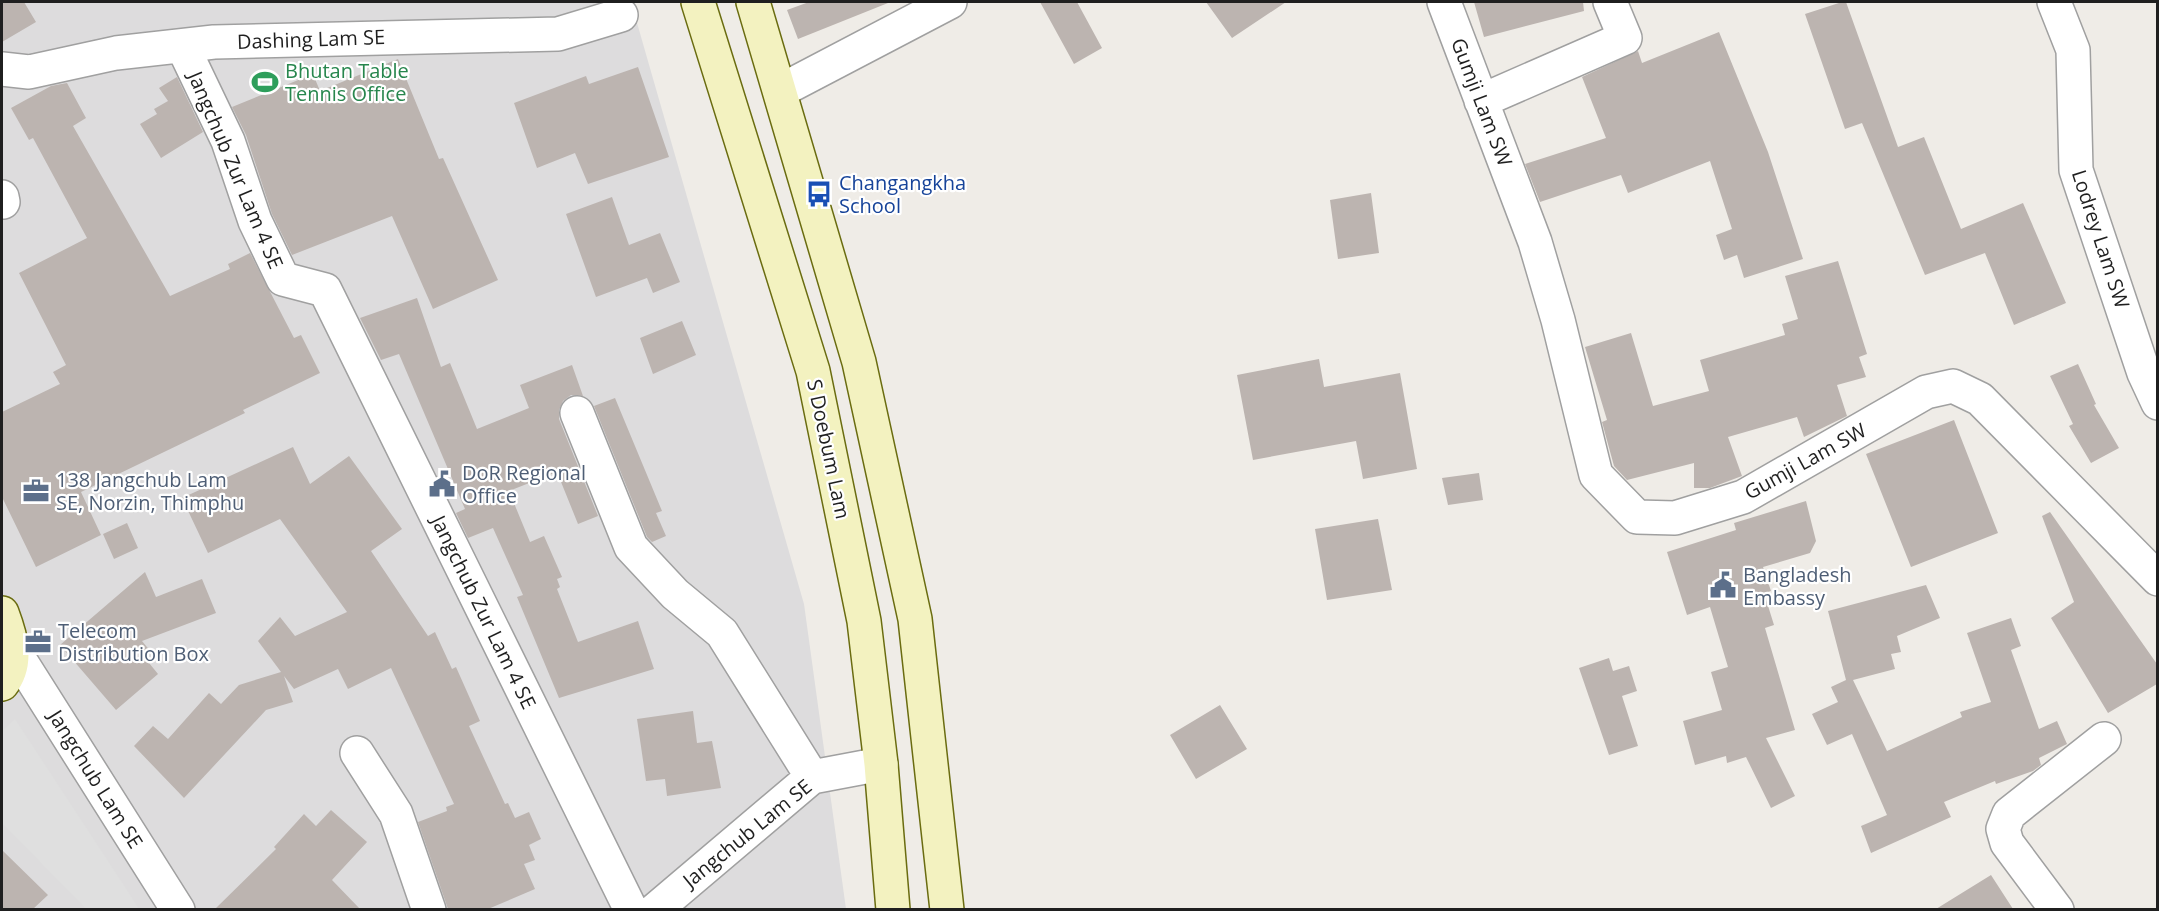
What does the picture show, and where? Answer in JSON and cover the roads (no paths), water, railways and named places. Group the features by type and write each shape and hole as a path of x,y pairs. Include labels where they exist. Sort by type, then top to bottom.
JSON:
{"main road":[{"name":"S Doebum Lam","path":"698,2 813,371 864,621 881,764 894,909"},
{"path":"753,2 859,362 915,619 948,909"},
{"name":"Jangchub Lam SE","path":"2,614 9,667"}],"street":[{"path":"780,91 950,2"},
{"name":"Gumji Lam SW","path":"1444,2 1534,242 1558,320 1596,475 1636,517 1675,518 1743,497 1926,392 1953,386 1980,399 2157,579"},
{"path":"1481,101 1625,38 1610,2"},
{"name":"Lodrey Lam SW","path":"2054,2 2073,50 2076,170 2144,373 2157,403"},
{"name":"Dashing Lam SE","path":"2,69 29,72 116,53 214,42 558,34 621,15"},
{"name":"Jangchub Zur Lam 4 SE","path":"183,47 228,141 255,221 283,279 325,290 631,909"},
{"path":"577,413 631,547 675,594 722,633 812,777"},
{"name":"Jangchub Lam SE","path":"9,667 178,909"},
{"path":"2057,909 2007,843 2003,829 2009,814 2104,739"},
{"path":"357,753 396,814 429,909"},
{"name":"Jangchub Lam SE","path":"655,909 812,777 881,764"}],"place":[{"name":"Bhutan Table Tennis Office","path":"265,82"},
{"name":"Changangkha School","path":"819,194"},
{"name":"DoR Regional Office","path":"442,484"},
{"name":"138 Jangchub Lam SE, Norzin, Thimphu","path":"36,491"},
{"name":"Bangladesh Embassy","path":"1723,585"},
{"name":"Telecom Distribution Box","path":"38,642"}]}
